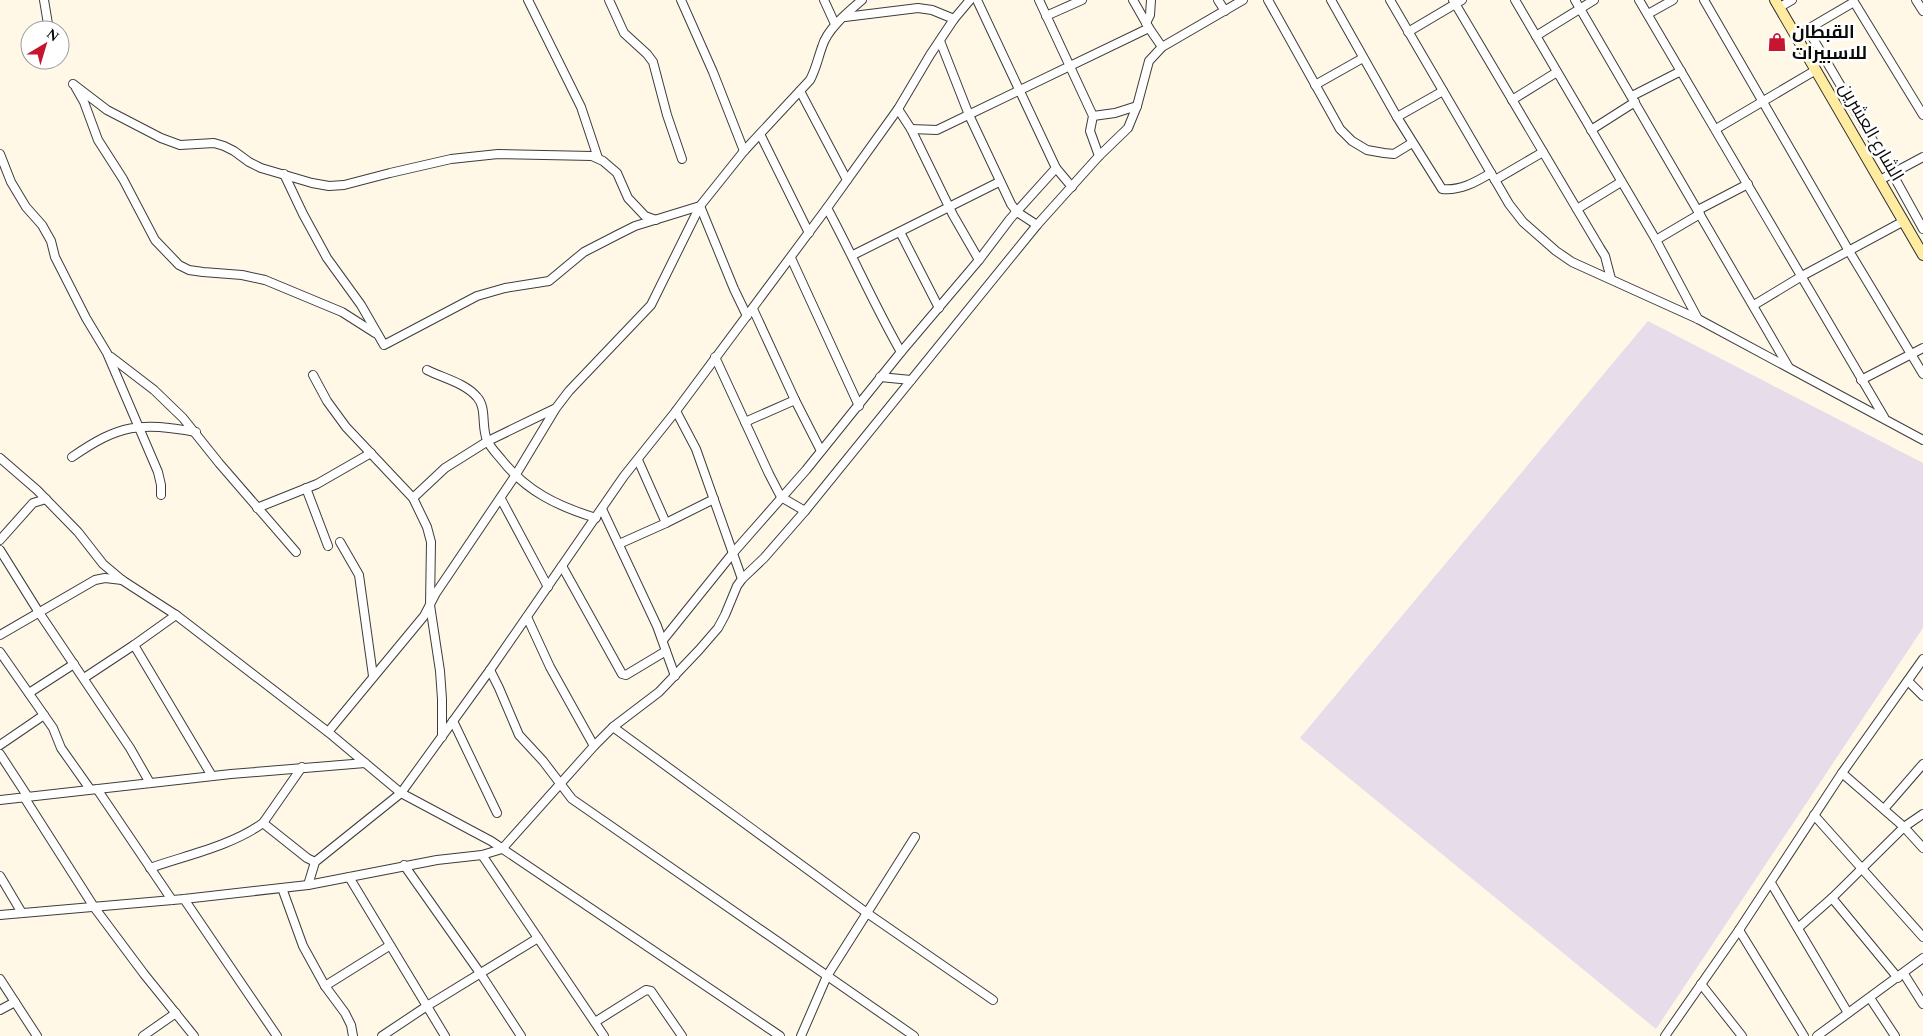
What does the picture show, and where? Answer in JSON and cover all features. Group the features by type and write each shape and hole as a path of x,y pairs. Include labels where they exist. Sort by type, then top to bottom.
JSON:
{"street":[{"path":"44,0 47,20"},
{"path":"528,0 581,107 598,158"},
{"path":"609,0 624,33 653,62 667,115 682,159"},
{"path":"681,0 713,72 744,151"},
{"path":"824,0 836,24"},
{"path":"328,732 415,628 436,593 501,499 556,408 651,305 700,206 744,151 810,80 816,69 822,46 836,24 862,0"},
{"path":"308,885 315,862 401,794 602,509 791,258 898,109 954,19 970,0"},
{"path":"977,0 1056,168 1072,187"},
{"path":"1039,0 1068,66 1093,116 1090,131 1099,156"},
{"path":"1046,16 1082,0"},
{"path":"1133,0 1162,46"},
{"path":"911,129 937,130 1147,25 1151,0"},
{"path":"1218,0 1225,11"},
{"path":"0,916 184,899 308,885 437,860 482,855 502,849 594,746 613,727 659,692 718,628 742,579 764,558 805,511 1037,225 1099,156 1116,142 1128,128 1137,106 1149,61 1162,46 1243,0"},
{"path":"1268,0 1340,129 1352,141 1367,150 1394,154 1412,143"},
{"path":"1331,0 1412,143 1442,189 1453,190 1493,176 1543,152"},
{"path":"1390,0 1493,176 1523,222 1556,251 1572,262 1698,319 1923,440"},
{"path":"1515,0 1656,240 1698,319"},
{"path":"1575,0 1788,366"},
{"path":"1536,36 1594,0"},
{"path":"1639,0 1885,419"},
{"path":"1648,14 1673,0"},
{"path":"1704,0 1849,251 1923,374"},
{"path":"1777,4 1792,0"},
{"path":"1916,0 1923,11"},
{"path":"1408,32 1457,1 1512,100 1605,256 1611,279"},
{"path":"1796,36 1856,1 1923,116"},
{"name":"الشارع العشرين","path":"1777,4 1904,221 1919,240 1923,255"},
{"path":"845,17 918,8 932,10 954,19"},
{"path":"1808,30 1923,229"},
{"path":"940,41 999,182 1017,212 1037,225"},
{"path":"1315,85 1363,58"},
{"path":"1716,129 1816,70"},
{"path":"1592,130 1634,99 1681,71"},
{"path":"1512,100 1558,72"},
{"path":"375,333 326,305 265,280 242,275 190,270 179,265 155,240 123,179 98,140 84,102 74,84 107,110 161,138 180,145 219,144 261,168 329,186 344,185 451,159 498,154 592,156 598,158 617,172 628,198 636,208 645,216 656,220"},
{"path":"1397,117 1442,90"},
{"path":"800,91 847,180"},
{"path":"1093,116 1115,113 1137,106"},
{"path":"898,109 911,129 950,208 980,260"},
{"path":"1848,126 1860,119"},
{"path":"760,134 809,233"},
{"path":"0,154 4,166 26,207 42,225 52,241 55,257 86,318 108,353 137,426 158,472 162,485 161,495"},
{"path":"1880,180 1923,157"},
{"path":"663,640 733,553 859,406 901,352 1056,168"},
{"path":"284,174 327,258 361,305 375,333 384,344 477,296 505,288 549,281 584,252 635,226 700,206"},
{"path":"852,255 999,182"},
{"path":"1577,209 1621,182"},
{"path":"1656,240 1699,212 1748,184"},
{"path":"700,206 734,290 747,316"},
{"path":"827,208 852,255 879,314 901,352"},
{"path":"1754,305 1802,276 1904,221"},
{"path":"900,232 939,308"},
{"path":"791,258 859,406"},
{"path":"753,309 821,451"},
{"path":"1862,380 1923,348"},
{"path":"108,353 118,363 154,390 196,432 219,463 296,552"},
{"path":"715,357 781,497 805,511"},
{"path":"427,370 464,387 479,398 482,405 484,432 488,442 515,476 558,505 596,518"},
{"path":"313,375 318,387 346,427 413,498 422,515 431,542 430,605 440,671 442,737"},
{"path":"880,378 911,380"},
{"path":"745,422 795,400"},
{"path":"413,498 445,468 488,442 556,408"},
{"path":"676,410 696,450 742,579"},
{"path":"72,457 111,434 137,426 196,432"},
{"path":"257,508 306,488 371,453"},
{"path":"0,458 46,499 78,532 103,564 122,580 176,615 328,732 401,794 502,849 780,1036"},
{"path":"638,460 666,523"},
{"path":"306,488 328,546"},
{"path":"0,540 33,504 46,499"},
{"path":"501,499 548,587"},
{"path":"619,544 714,499"},
{"path":"602,509 663,640 675,676"},
{"path":"340,542 359,575 373,676"},
{"path":"0,550 38,611 130,748 150,782"},
{"path":"562,566 622,674 626,675 666,651"},
{"path":"0,635 38,611 94,580 105,578 122,580"},
{"path":"84,678 134,646 176,615"},
{"path":"527,617 550,667 594,746"},
{"path":"134,646 212,776"},
{"path":"0,652 53,728 62,748 94,789 172,900"},
{"path":"1664,1036 1771,883 1842,773 1923,659"},
{"path":"30,693 74,664"},
{"path":"490,670 520,735 572,799 914,1036"},
{"path":"1908,681 1923,696"},
{"path":"0,745 44,715"},
{"path":"453,721 497,812"},
{"path":"613,727 867,913 993,1000"},
{"path":"0,754 94,907 144,974 194,1036"},
{"path":"0,800 150,782 365,763"},
{"path":"1884,809 1923,764"},
{"path":"150,868 218,845 262,823 302,768"},
{"path":"1842,773 1904,827 1923,848"},
{"path":"1798,928 1832,898 1904,827 1923,814"},
{"path":"1814,815 1923,937"},
{"path":"262,823 306,858 315,862"},
{"path":"801,1036 827,976 915,837"},
{"path":"482,855 604,1036"},
{"path":"404,866 480,973 521,1036"},
{"path":"0,876 22,913"},
{"path":"349,877 445,1036"},
{"path":"1771,883 1848,1013"},
{"path":"282,888 303,946 325,986 345,1013 351,1025 353,1036"},
{"path":"1832,898 1901,976 1923,1004"},
{"path":"184,899 277,1036"},
{"path":"1739,930 1804,1036"},
{"path":"382,1036 538,938"},
{"path":"325,986 390,946"},
{"path":"1816,1036 1901,976 1923,958"},
{"path":"0,979 37,1036"},
{"path":"1701,984 1742,1036"},
{"path":"595,1022 646,990 651,991 682,1036"},
{"path":"1870,998 1895,1036"},
{"path":"0,1010 15,1002"},
{"path":"143,1036 176,1013"}],"shaded area":[{"path":"1648,321 1923,463 1923,628 1656,1029 1300,738"}],"place":[{"name":"القبطان للاسبيرات","path":"1777,42"}]}
